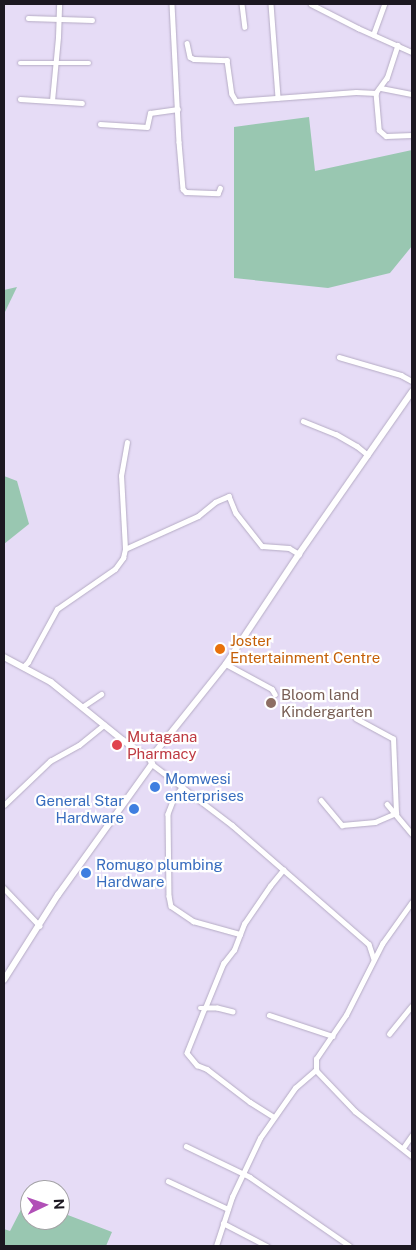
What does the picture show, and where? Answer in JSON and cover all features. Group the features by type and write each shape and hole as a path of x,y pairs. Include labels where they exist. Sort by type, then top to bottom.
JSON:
{"street":[{"path":"52,101 59,4"},
{"path":"172,4 184,189 186,192 219,190 218,200"},
{"path":"242,4 245,27"},
{"path":"271,4 278,98"},
{"path":"311,4 412,52"},
{"path":"374,35 384,4"},
{"path":"28,18 92,20"},
{"path":"187,43 190,57 194,59 227,60 232,94 236,101 356,92 376,93 381,88 398,45"},
{"path":"20,63 90,63"},
{"path":"381,88 412,94"},
{"path":"376,93 380,132 386,136 412,135"},
{"path":"20,99 82,103"},
{"path":"100,124 147,127 151,112 178,109"},
{"path":"339,357 401,375 412,381"},
{"path":"4,980 58,895 151,762 226,664 299,554 412,392"},
{"path":"303,421 336,434 368,455"},
{"path":"23,667 28,662 57,609 115,568 122,558 125,549 121,476 127,443"},
{"path":"125,549 177,527 206,511 214,502 229,496 236,513 259,544 264,547 289,548 299,554"},
{"path":"4,657 51,682 183,786 369,944 375,960"},
{"path":"226,664 272,689 275,694"},
{"path":"82,707 101,694"},
{"path":"356,719 393,739 396,814"},
{"path":"4,805 50,761 79,745 104,725"},
{"path":"183,786 173,801 168,814 169,896 171,906 193,921 240,934"},
{"path":"321,800 342,825 375,822 396,814"},
{"path":"387,804 412,834"},
{"path":"274,1117 190,1059 187,1053 202,1008 218,975 234,950 240,934 270,886 283,870"},
{"path":"4,888 40,926"},
{"path":"412,902 382,944 333,1036 316,1059 316,1070 355,1110 412,1156"},
{"path":"369,944 382,944"},
{"path":"389,1034 412,1006"},
{"path":"202,1008 217,1008 233,1012"},
{"path":"269,1015 333,1036"},
{"path":"216,1246 242,1173 260,1138 296,1088 316,1070"},
{"path":"403,1148 412,1135"},
{"path":"186,1146 250,1177 350,1246"},
{"path":"168,1181 228,1209"},
{"path":"223,1223 267,1246"}],"green space":[{"path":"309,117 315,171 412,150 412,246 390,273 328,288 234,278 234,127"},
{"path":"17,287 4,314 4,290"},
{"path":"4,476 17,481 29,524 4,544"},
{"path":"20,1212 20,1230 70,1230 70,1216 112,1232 106,1246 4,1246 4,1229 10,1231"}],"place":[{"name":"Joster Entertainment Centre","path":"220,649"},
{"name":"Bloom land Kindergarten","path":"271,703"},
{"name":"Mutagana Pharmacy","path":"117,745"},
{"name":"Momwesi enterprises","path":"155,787"},
{"name":"General Star Hardware","path":"134,809"},
{"name":"Romugo plumbing Hardware","path":"86,873"}]}
